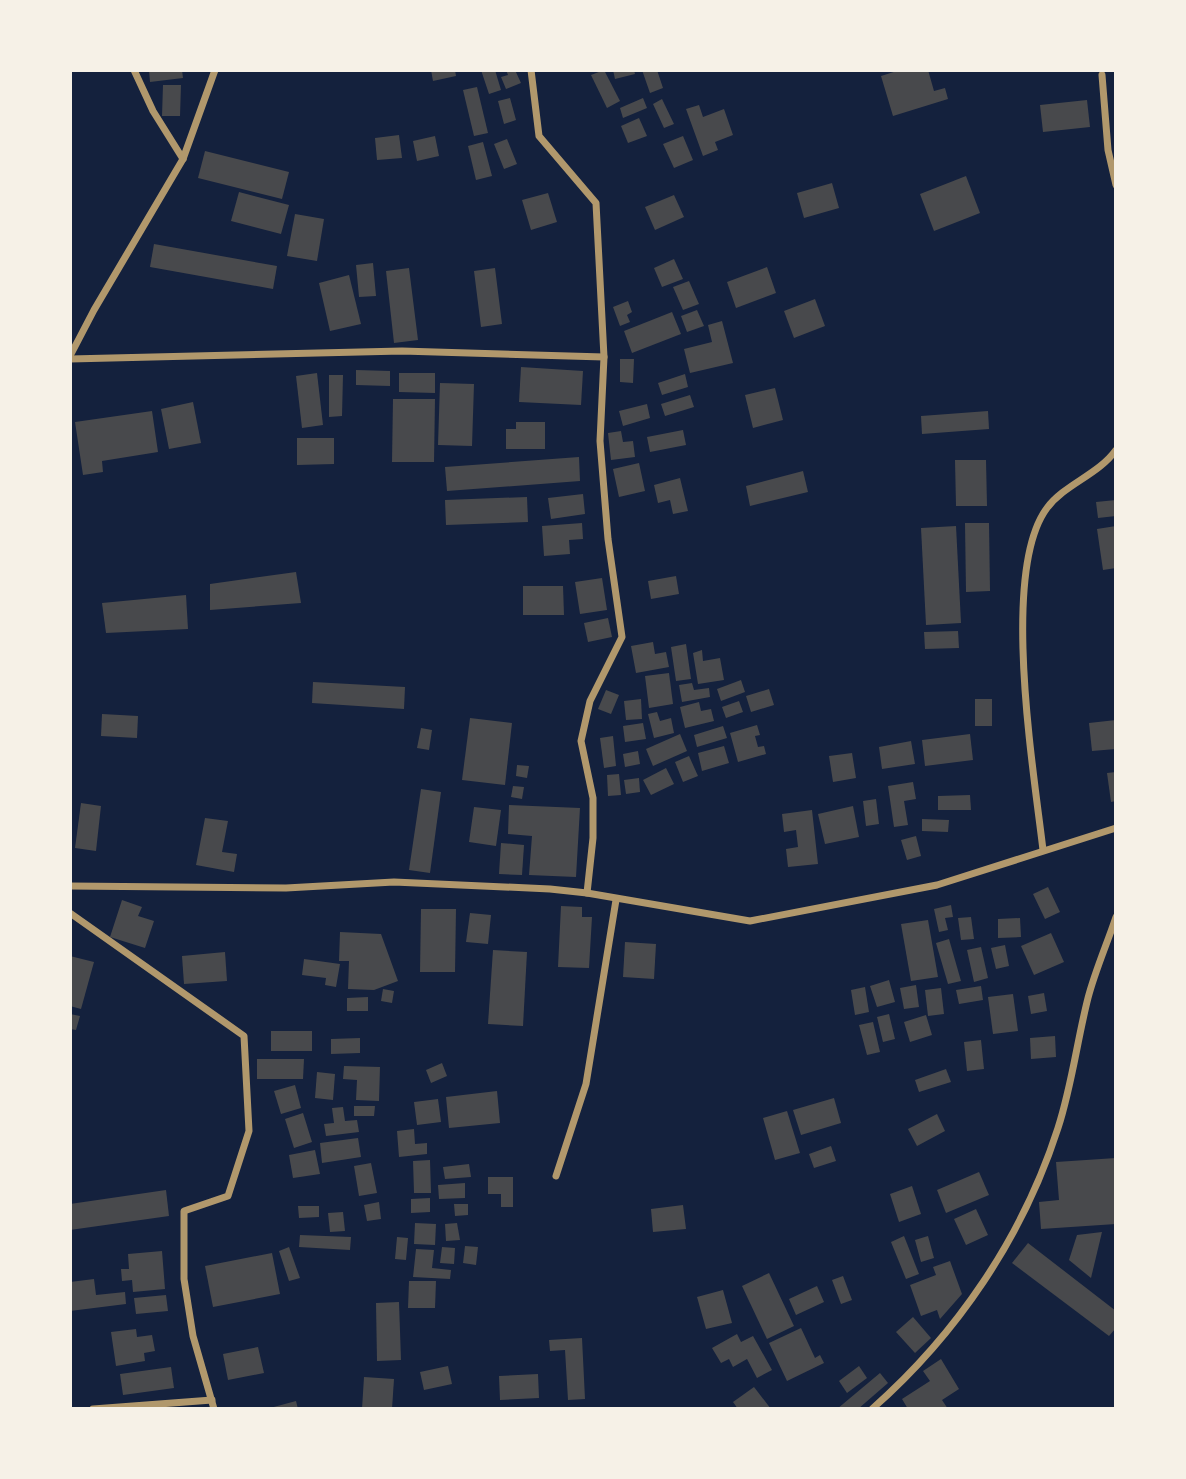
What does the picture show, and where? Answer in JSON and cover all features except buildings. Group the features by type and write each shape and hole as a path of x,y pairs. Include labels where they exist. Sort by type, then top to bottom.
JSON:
{"street":[{"path":"134,70 153,111 183,159"},
{"path":"215,70 183,159 94,310 70,358 402,351 604,357"},
{"path":"531,70 539,136 596,203 604,357 600,441 608,539 622,637 590,701 581,740 593,798 593,838 587,892"},
{"path":"1102,75 1108,150 1116,185"},
{"path":"1043,850 1023,669 1023,616 1031,535 1048,507 1072,485 1109,460 1116,450"},
{"path":"70,886 286,888 394,882 587,892 616,900 750,921 937,885 1116,828"},
{"path":"556,1176 586,1084 616,900"},
{"path":"70,913 244,1036 249,1131 228,1196 184,1211 184,1279 193,1336 214,1409"},
{"path":"872,1409 922,1360 960,1316 990,1274 1025,1210 1042,1175 1059,1126 1076,1060 1088,997 1116,917"},
{"path":"93,1409 212,1400"}]}
